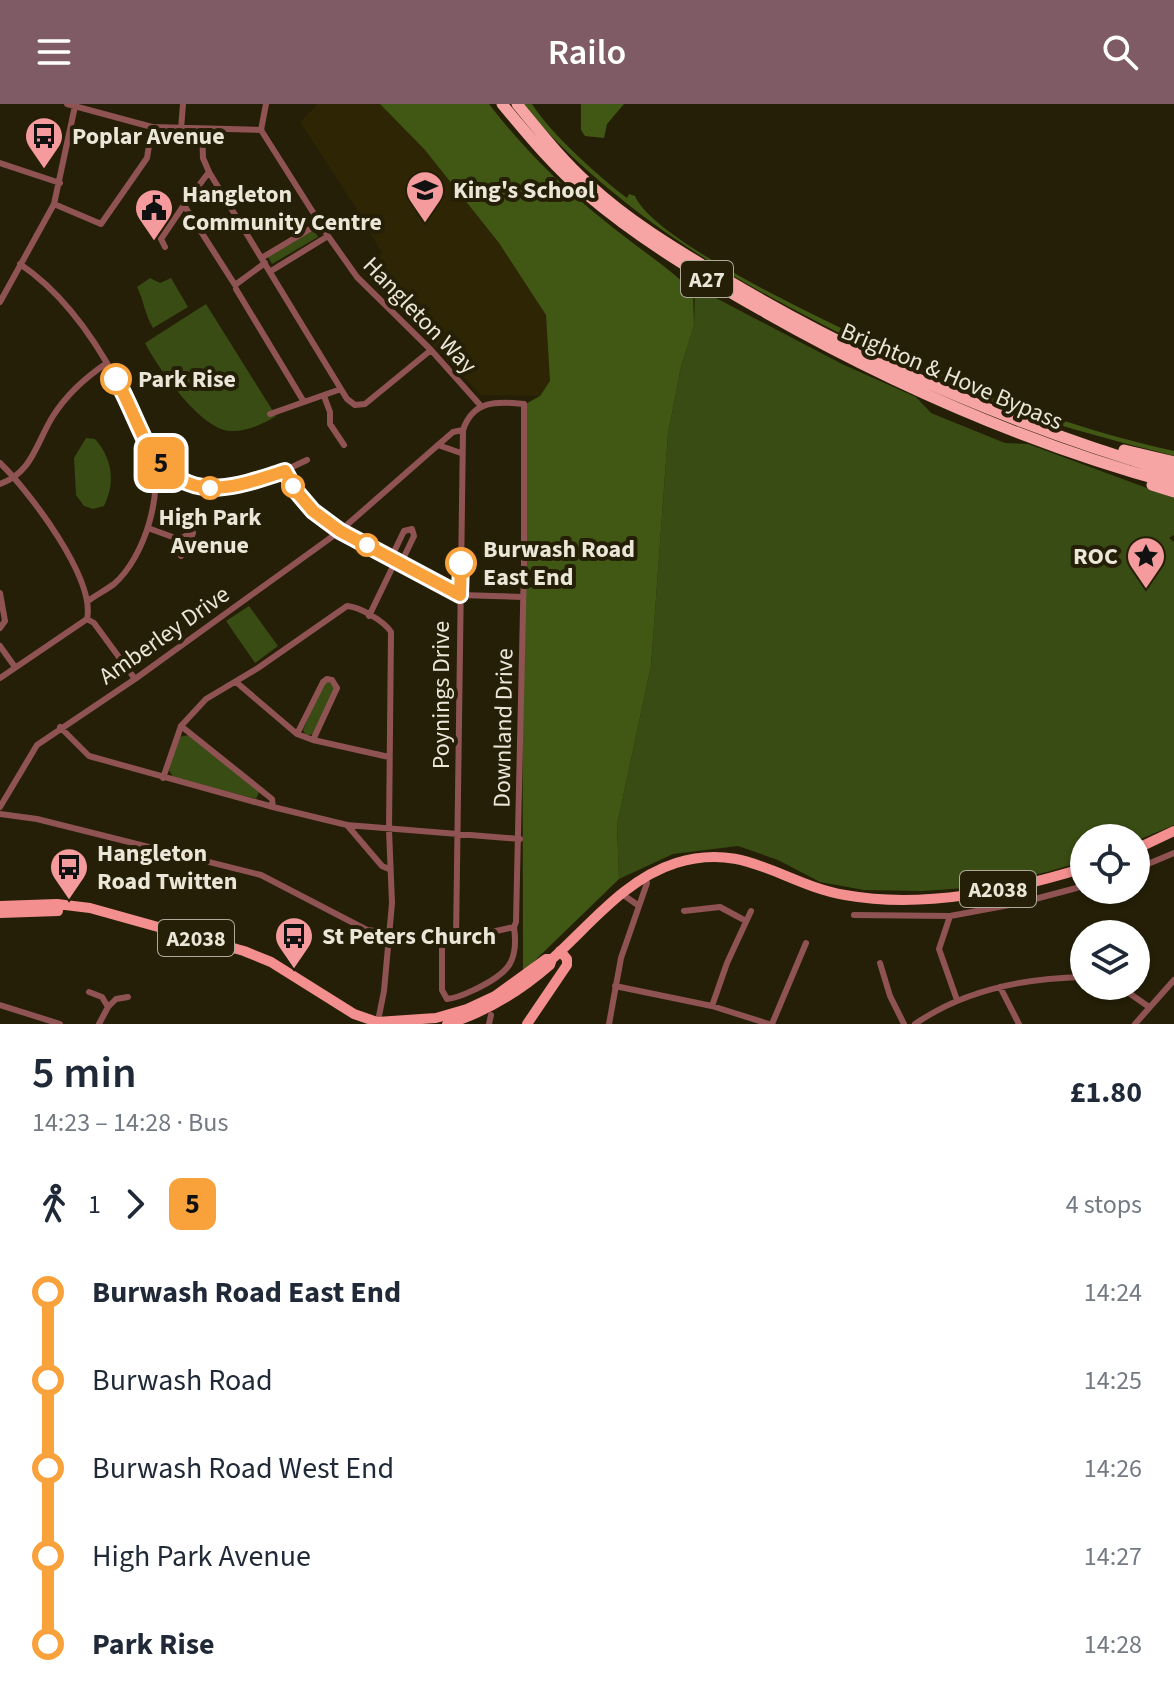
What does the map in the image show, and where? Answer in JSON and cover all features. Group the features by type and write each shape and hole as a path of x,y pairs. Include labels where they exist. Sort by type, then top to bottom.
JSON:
{"highway":[{"name":"Brighton & Hove Bypass","path":"502,104 583,192 660,251 836,353 971,414 1174,484"},
{"name":"Brighton & Hove Bypass","path":"517,104 591,186 681,252 841,343 963,398 1061,436 1174,473"},
{"name":"A27","path":"1061,436 1174,462"},
{"name":"A27","path":"1100,461 1143,482 1174,492"}],"main road":[{"path":"1150,842 1174,831"},
{"name":"A2038","path":"447,1024 556,955 645,876 681,861 729,858 762,865 844,895 910,899 1037,883 1070,872"},
{"name":"A2038","path":"0,910 57,904 90,908 110,918 258,956 360,1024"},
{"path":"527,1024 567,965 567,959 556,955"},
{"name":"A2038","path":"294,980 376,1023 459,1016"}],"street":[{"path":"67,104 152,127 202,130 261,130 266,104"},
{"path":"181,129 183,104"},
{"path":"0,302 54,204 75,106"},
{"path":"54,204 101,224 147,158 152,127"},
{"path":"202,130 203,158 209,172 341,389 355,405 365,404 431,350"},
{"name":"Hangleton Way","path":"261,130 357,277 431,350 481,406"},
{"path":"0,163 60,183"},
{"path":"165,247 161,239 209,172"},
{"path":"184,205 235,285 264,260 320,223"},
{"path":"271,271 328,236"},
{"path":"20,264 50,287 78,318 107,363 152,454 173,474 196,487 213,488 240,485 285,471 307,460"},
{"path":"236,289 304,402"},
{"path":"0,484 16,478 29,462 52,417 70,394 107,363"},
{"path":"270,414 341,389"},
{"path":"324,396 330,412 330,424 344,445"},
{"name":"Downland Drive","path":"442,939 442,990 447,999 491,982 508,970 516,947 514,927 520,839 524,404 494,401 481,406"},
{"path":"463,430 466,418 481,406"},
{"name":"Amberley Drive","path":"0,807 37,745 135,679 340,531 453,432 463,430"},
{"name":"Poynings Drive","path":"456,940 463,430"},
{"path":"438,445 461,453"},
{"path":"88,601 114,584 125,571 148,528 155,482 152,454"},
{"path":"0,463 33,498 62,543 88,601 87,619"},
{"path":"285,471 296,491 313,511 340,531 460,595 523,597"},
{"path":"155,482 173,474"},
{"path":"148,528 178,539 184,553 192,530 178,539"},
{"path":"369,616 396,560"},
{"path":"0,593 5,618 0,628"},
{"path":"163,778 181,726 206,699 236,682 339,609 353,605 386,625 391,632 389,869 392,903 380,1019 376,1023"},
{"path":"87,619 94,623 135,679"},
{"path":"0,678 87,619"},
{"path":"0,646 15,667"},
{"path":"297,734 323,682 332,680 337,688 313,740"},
{"path":"236,682 297,734 389,757"},
{"path":"181,726 272,799 273,807"},
{"path":"60,727 89,756 273,807 347,825 520,839"},
{"path":"0,814 37,819 261,875 367,930 456,940 514,927"},
{"path":"347,825 382,866 389,869"},
{"path":"1150,863 1174,853"},
{"path":"609,1024 615,986 647,883 645,876"},
{"path":"854,915 950,916 1070,890"},
{"path":"622,894 639,906"},
{"path":"684,911 720,907 746,921"},
{"path":"712,1006 727,963 751,911"},
{"path":"950,916 939,949 957,1000"},
{"path":"615,986 712,1006 770,1024 806,943"},
{"path":"880,963 890,996 904,1024"},
{"path":"915,1024 957,1000 1000,987 1070,977"},
{"path":"1135,1024 1174,980"},
{"path":"1000,987 1019,1024"},
{"path":"89,992 102,997 108,1007"},
{"path":"99,1024 116,999 128,997"},
{"path":"1139,1000 1149,1007"},
{"path":"0,1005 60,1024"},
{"path":"489,1024 491,1015"}],"shaded area":[{"path":"318,104 380,104 425,150 499,243 546,315 550,381 540,396 481,395 361,272 382,253 300,122"}],"green space":[{"path":"380,104 489,104 528,150 570,192 693,291 694,326 681,367 668,434 651,666 617,825 619,879 523,972 522,406 540,396 550,381 546,315 499,243 425,150"},
{"path":"522,104 532,104 576,154 627,198 629,194 635,196 655,220 694,249 746,280 868,341 975,388 1071,423 1174,451 1174,456 1050,422 977,396 894,360 772,298 656,226 586,169"},
{"path":"581,104 624,104 607,124 604,138 585,136 581,130"},
{"path":"314,230 318,237 272,264 268,257"},
{"path":"150,278 160,283 171,278 188,307 153,328 137,287"},
{"path":"695,287 842,364 916,397 931,413 1005,443 1028,444 1174,498 1174,535 1169,538 1174,542 1174,825 1150,835 1150,824 1070,824 1070,865 979,887 923,891 864,890 820,882 778,860 738,846 673,854 619,879 617,825 651,666 668,434 681,367 694,326"},
{"path":"206,304 276,416 266,422 236,431 218,428 181,396 145,343"},
{"path":"86,438 95,439 101,446 111,479 104,506 93,509 84,506 76,495 74,458"},
{"path":"249,606 278,646 255,663 226,621"},
{"path":"324,683 334,684 334,689 313,734 306,736 303,730"},
{"path":"189,735 259,792 256,799 173,777 169,770 179,737"}],"bus line":[{"name":"5","path":"116,379 152,454 182,481 196,487 213,488 240,485 285,471 296,491 313,511 340,531 460,595 461,563"}],"place":[{"name":"Poplar Avenue","path":"44,170"},
{"name":"King's School","path":"425,224"},
{"name":"Hangleton Community Centre","path":"154,242"},
{"name":"Park Rise","path":"116,379"},
{"name":"High Park Avenue","path":"210,488"},
{"name":"Burwash Road East End","path":"461,563"},
{"name":"ROC","path":"1146,590"},
{"name":"Hangleton Road Twitten","path":"69,901"},
{"name":"St Peters Church","path":"294,970"}]}
